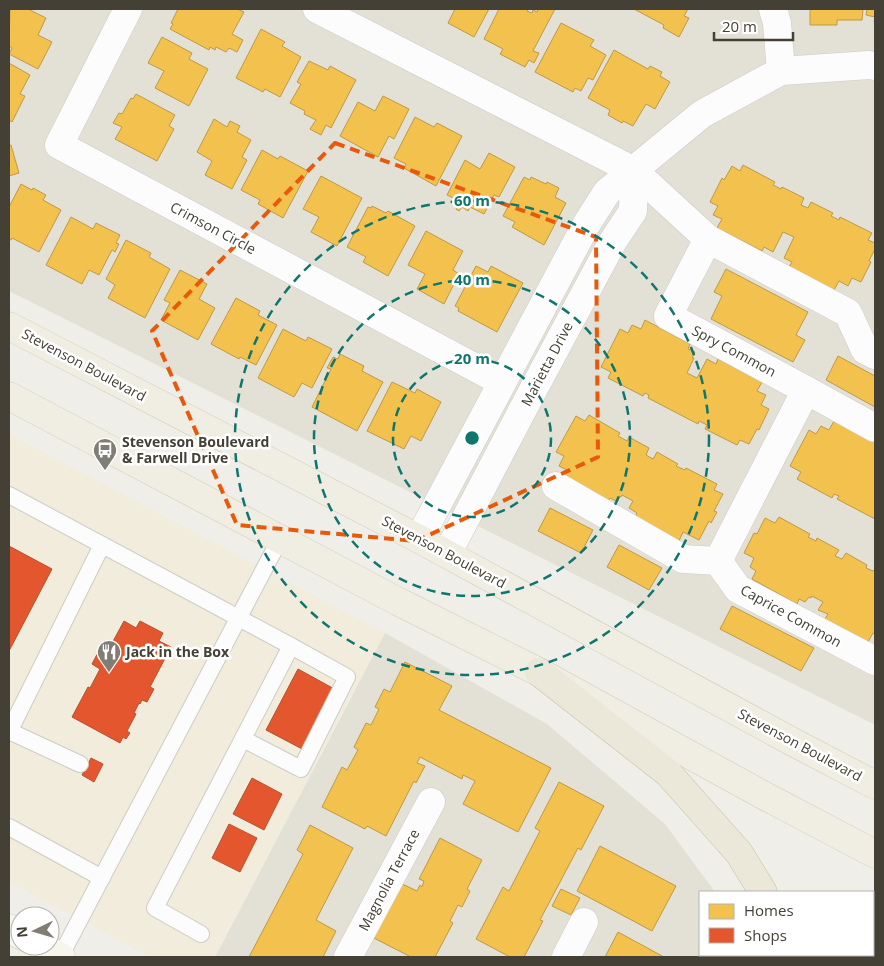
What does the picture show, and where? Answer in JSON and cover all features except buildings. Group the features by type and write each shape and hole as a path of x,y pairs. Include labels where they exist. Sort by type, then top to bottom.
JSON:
{"highway":[{"path":"538,672 668,773 739,853 763,891"}],"main road":[{"name":"Stevenson Boulevard","path":"9,326 419,539 875,785"},
{"path":"9,396 399,602 538,672 875,854"}],"street":[{"name":"Crimson Circle","path":"128,9 58,145 502,382"},
{"path":"317,9 634,171 708,239 848,313 865,350 875,356"},
{"path":"773,9 777,24 782,71"},
{"path":"419,539 586,225 608,192 702,114 782,71 875,66"},
{"name":"Marietta Drive","path":"447,554 613,241 632,211 634,171"},
{"name":"Spry Common","path":"708,239 668,316 875,428"},
{"path":"556,486 683,559 718,560 806,390"},
{"name":"Caprice Common","path":"718,560 738,589 875,661"},
{"name":"Magnolia Terrace","path":"348,957 430,802"},
{"path":"566,957 584,922"}],"lane":[{"path":"9,495 347,678 301,769 243,739"},
{"path":"61,957 280,538"},
{"path":"80,764 9,731 102,545"},
{"path":"201,934 155,908 291,646"},
{"path":"9,827 102,878"}],"highlighted area":[{"path":"335,143 596,237 598,457 416,541 237,525 152,331"}],"shaded area":[{"path":"9,9 875,9 875,725 9,291"},
{"path":"9,434 385,633 215,957 150,957 60,909 60,906 54,906 9,882"},
{"path":"385,633 547,724 665,824 714,891 699,891 699,956 762,957 215,957"}],"place":[{"name":"Stevenson Boulevard & Farwell Drive","path":"105,471"},
{"name":"Jack in the Box","path":"109,673"}]}
